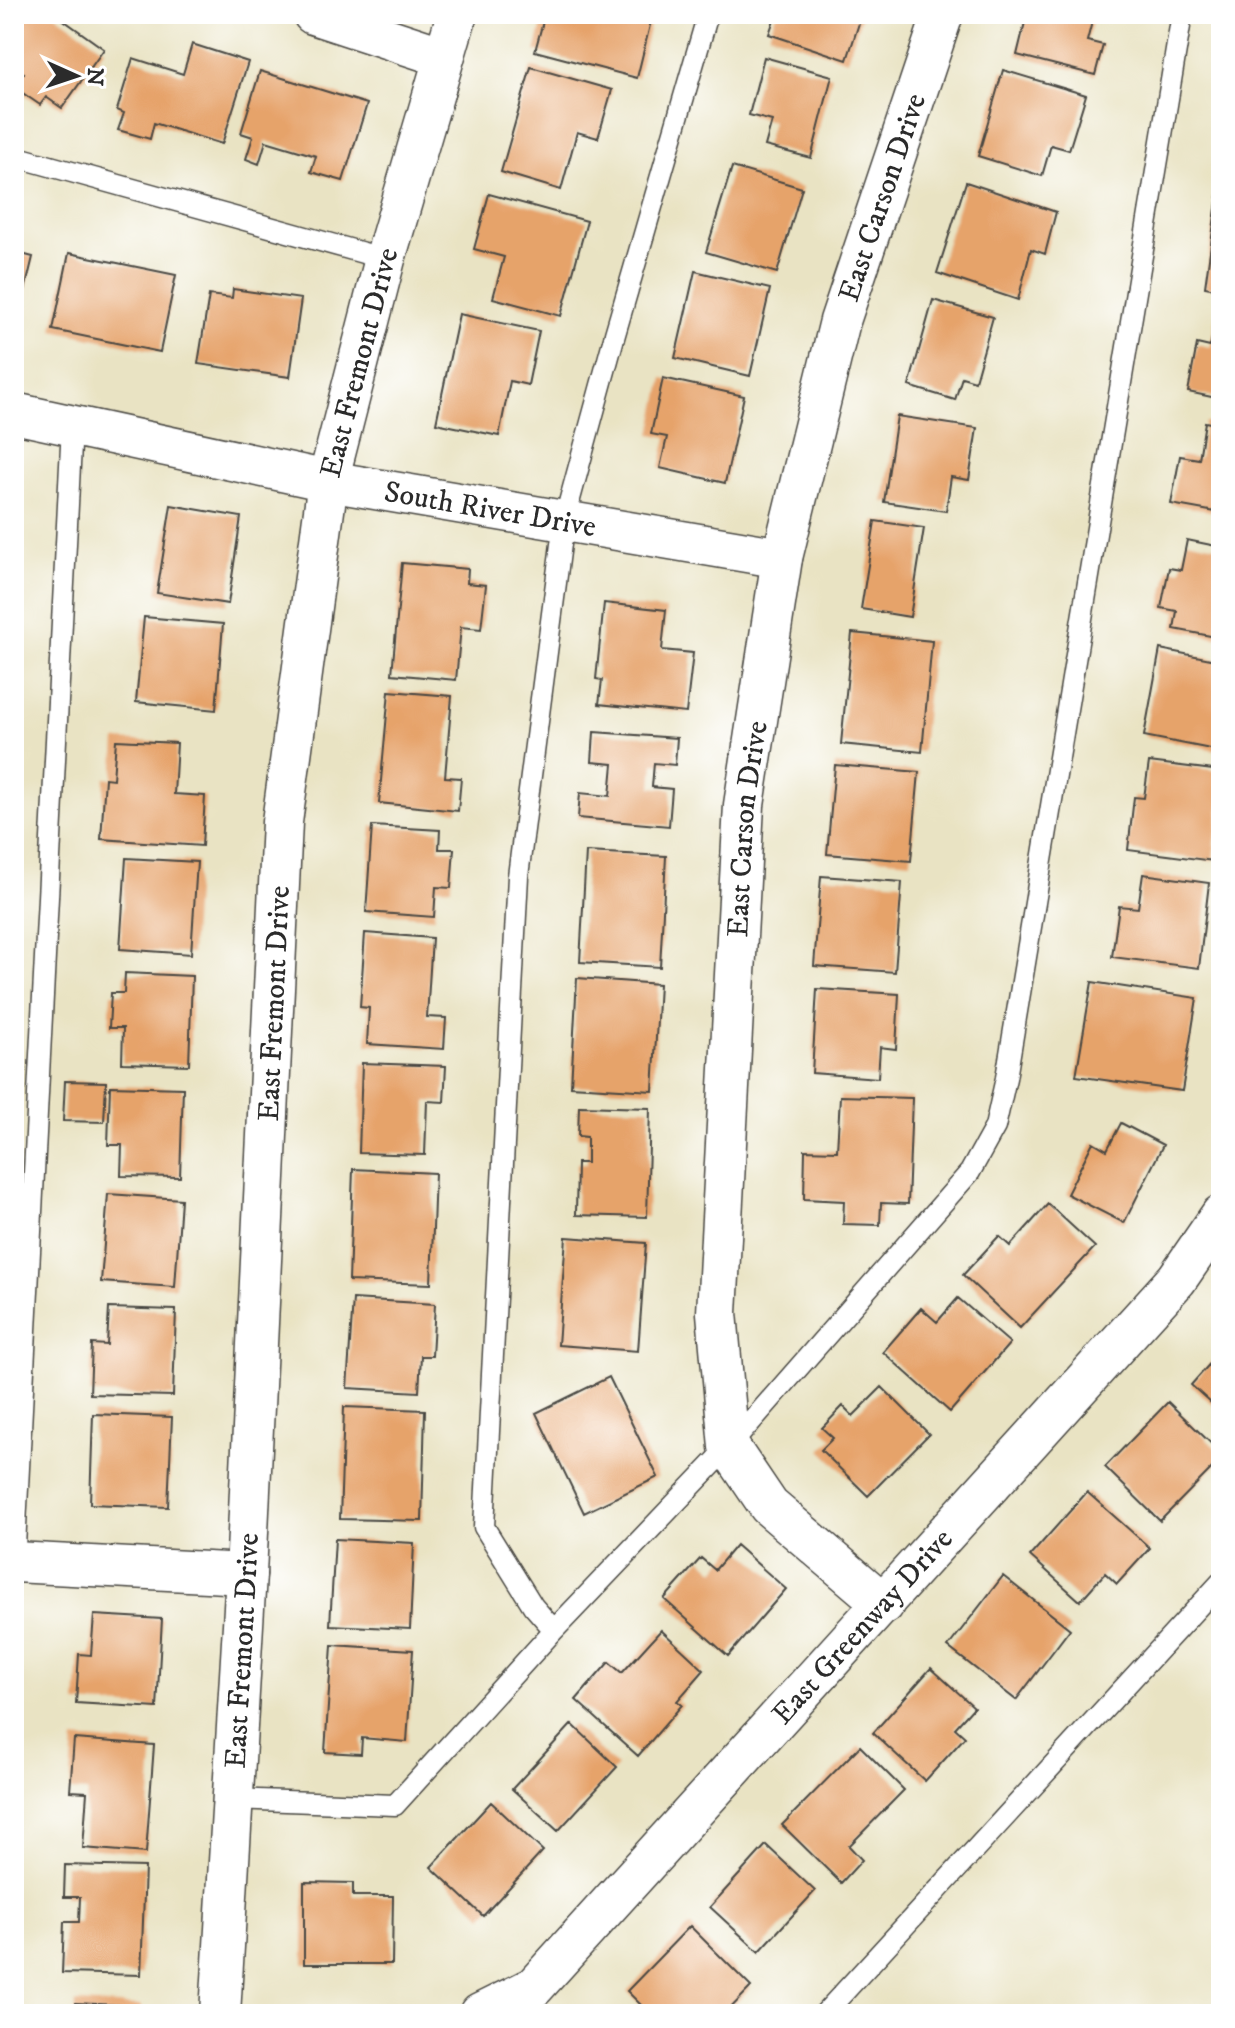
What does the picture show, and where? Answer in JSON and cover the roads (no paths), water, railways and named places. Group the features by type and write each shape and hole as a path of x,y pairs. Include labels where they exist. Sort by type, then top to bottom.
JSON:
{"street":[{"path":"313,14 444,57"},
{"name":"East Fremont Drive","path":"220,2014 246,1574 282,822 328,481 385,259 457,14"},
{"name":"East Carson Drive","path":"884,1604 769,1506 729,1447 717,1313 744,805 782,558 840,321 943,14"},
{"name":"South River Drive","path":"14,413 328,481 782,558"},
{"name":"East Greenway Drive","path":"480,2014 534,1987 1177,1279 1221,1215"},
{"path":"14,1562 246,1574"}],"lane":[{"path":"554,1630 533,1606 484,1527 518,876 564,521 708,14"},
{"path":"232,1799 395,1805 554,1630 729,1447 970,1172 995,1127 1006,1078 1182,14"},
{"path":"14,156 385,259"},
{"path":"14,1574 72,426"},
{"path":"824,2014 1221,1582"}]}
